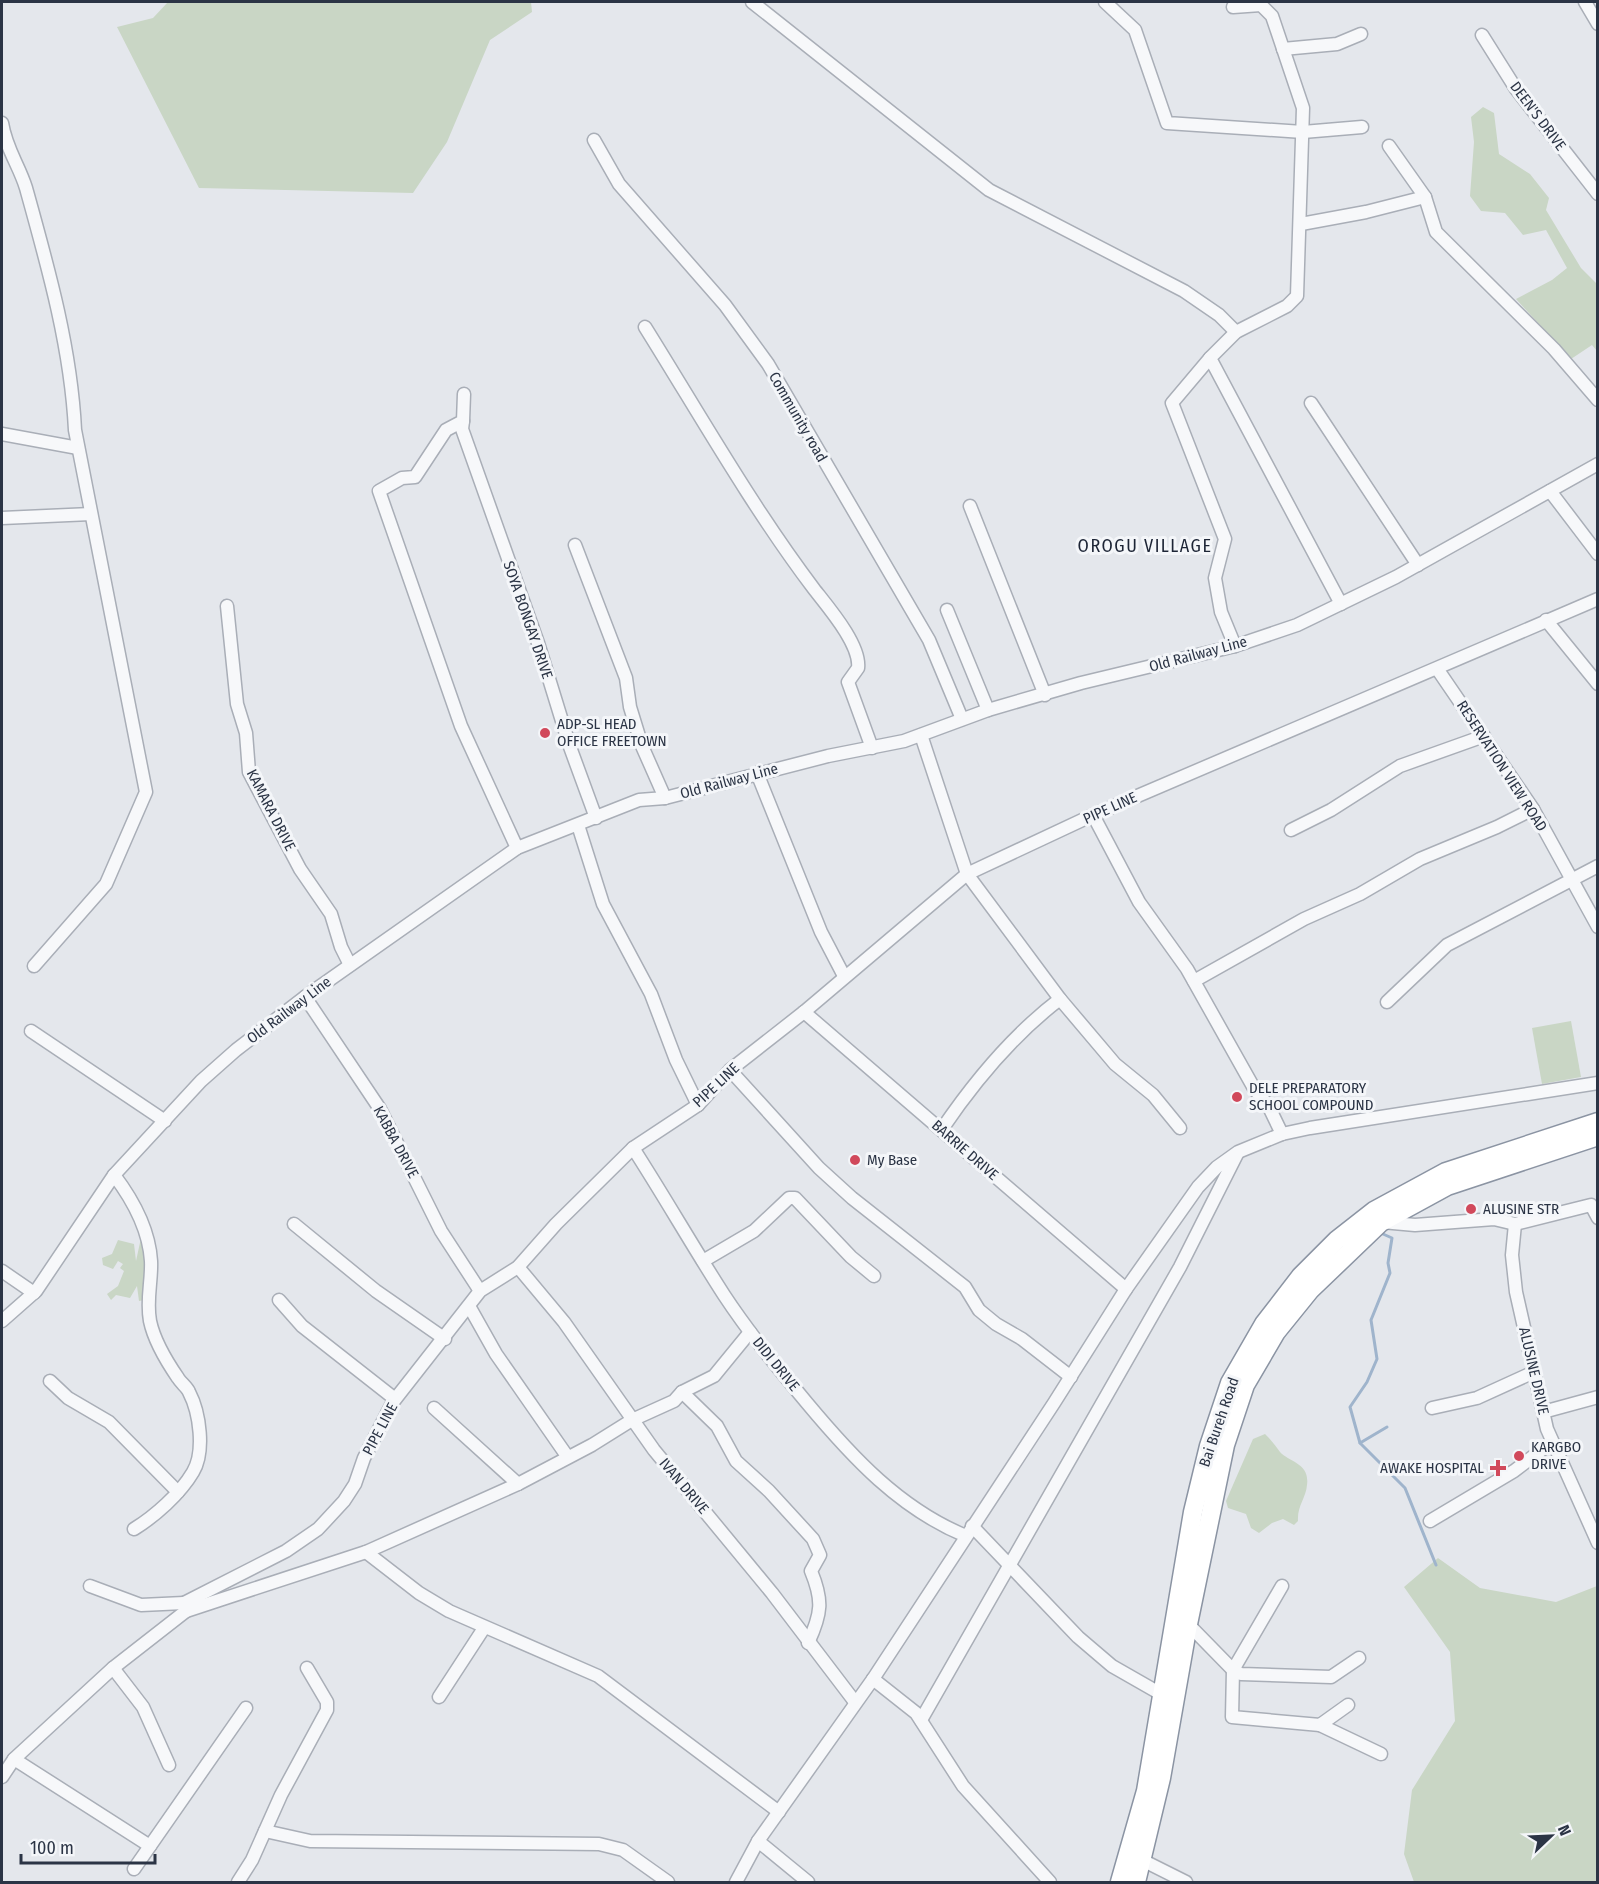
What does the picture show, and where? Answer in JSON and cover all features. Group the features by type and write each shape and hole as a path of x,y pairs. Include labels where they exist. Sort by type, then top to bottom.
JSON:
{"highway":[{"name":"Bai Bureh Road","path":"1120,1882 1146,1791 1193,1512 1209,1446 1230,1383 1264,1324 1301,1276 1330,1247 1374,1211 1446,1172 1598,1122"},
{"name":"Bai Bureh Road","path":"1136,1882 1161,1778 1188,1624 1225,1445 1245,1385 1276,1332 1303,1298 1381,1222 1447,1186 1598,1136"}],"street":[{"path":"752,2 989,190 1184,291 1219,315 1236,332"},
{"path":"1105,2 1135,30 1167,123 1303,132 1362,127"},
{"path":"1585,2 1598,24"},
{"path":"1233,7 1265,6 1272,16 1303,108 1297,296 1294,302 1236,332 1210,358 1172,403 1225,539 1215,578 1221,612 1235,646"},
{"path":"1283,49 1337,44 1361,34"},
{"name":"DEEN'S DRIVE","path":"1482,35 1516,89 1598,194"},
{"path":"2,123 12,160 24,184 51,280 73,388 78,448 146,792 106,884 34,966"},
{"name":"Community road","path":"594,140 620,184 725,305 768,364 929,640 962,719"},
{"path":"1389,146 1425,197 1436,232 1554,349 1598,400"},
{"path":"1301,224 1366,212 1425,197"},
{"path":"645,327 789,557 834,615 856,652 858,668 848,682 872,748"},
{"path":"1210,358 1341,604"},
{"name":"SOYA BONGAY DRIVE","path":"464,394 462,429 538,643 570,747 596,818"},
{"path":"1311,403 1418,565"},
{"path":"463,421 446,430 415,477 402,478 379,491 460,726 517,848"},
{"path":"2,434 78,448"},
{"name":"Old Railway Line","path":"2,1321 34,1293 114,1174 201,1081 236,1050 305,997 517,848 639,800 664,798 757,773 904,741 988,710 1081,683 1235,646 1297,625 1418,565 1598,464"},
{"path":"1550,491 1598,554"},
{"path":"970,506 1045,695"},
{"path":"2,518 91,514"},
{"path":"575,545 626,678 630,708 642,746 664,798"},
{"name":"PIPE LINE","path":"2,1776 14,1759 113,1668 185,1607 286,1551 318,1529 344,1501 355,1484 364,1458 395,1400 445,1339 480,1291 518,1267 556,1224 633,1148 698,1105 730,1070 804,1012 967,874 1093,815 1438,670 1546,620 1598,599"},
{"name":"KAMARA DRIVE","path":"227,606 237,704 246,733 249,772 300,869 331,914 341,947 350,965"},
{"path":"947,610 988,710"},
{"path":"1546,620 1598,684"},
{"name":"RESERVATION VIEW ROAD","path":"1438,670 1533,809 1598,927"},
{"path":"921,735 967,874 1060,999 1115,1064 1153,1095 1180,1128"},
{"path":"1291,830 1331,810 1400,766 1484,736"},
{"path":"757,773 821,932 844,976"},
{"path":"1194,981 1304,919 1360,894 1420,859 1497,827 1533,809"},
{"path":"1093,815 1139,902 1194,981 1255,1090 1268,1104 1282,1134"},
{"path":"578,825 603,904 651,994 676,1060 698,1105"},
{"path":"1387,1002 1447,945 1598,866"},
{"name":"KABBA DRIVE","path":"305,997 380,1109 441,1231 480,1291"},
{"path":"942,1129 964,1097 994,1063 1060,999"},
{"name":"BARRIE DRIVE","path":"804,1012 1125,1289"},
{"path":"31,1031 165,1121"},
{"path":"730,1070 819,1168 852,1198 964,1287 980,1310 996,1324 1022,1339 1071,1377"},
{"path":"736,1882 758,1841 873,1679 1071,1377 1125,1289 1198,1186 1217,1167 1238,1152 1282,1134 1598,1083"},
{"name":"DIDI DRIVE","path":"633,1148 750,1332 814,1412 868,1471 903,1502 945,1527 969,1531"},
{"path":"921,1720 1180,1267 1238,1152"},
{"path":"114,1174 132,1199 144,1228 151,1262 148,1293 150,1322 178,1379 189,1392 198,1419 199,1444 194,1470 178,1492 134,1529"},
{"path":"703,1261 754,1231 789,1198 795,1198 851,1257 874,1276"},
{"path":"1381,1222 1415,1225 1494,1219 1515,1224 1594,1205 1598,1218"},
{"path":"294,1224 376,1291 445,1339"},
{"name":"ALUSINE DRIVE","path":"1515,1224 1512,1255 1516,1292 1543,1412 1552,1442 1598,1543"},
{"name":"IVAN DRIVE","path":"518,1267 564,1322 632,1420 772,1593 855,1702"},
{"path":"2,1271 34,1293"},
{"path":"279,1300 302,1326 395,1400"},
{"path":"469,1306 496,1354 567,1456"},
{"path":"90,1586 141,1605 185,1607 366,1552 518,1484 567,1456 592,1445 632,1420 674,1401 682,1392 714,1376 750,1332"},
{"path":"1432,1408 1477,1398 1534,1372"},
{"path":"50,1381 68,1398 109,1422 178,1492"},
{"path":"682,1392 717,1426 736,1461 769,1491 813,1539 820,1555 811,1571 821,1596 815,1629 808,1643"},
{"path":"1543,1412 1598,1397"},
{"path":"434,1408 518,1484"},
{"path":"1430,1521 1514,1471 1552,1442"},
{"path":"969,1531 1078,1637 1104,1659 1161,1694"},
{"path":"366,1552 419,1593 484,1628 598,1676 779,1812"},
{"path":"1282,1586 1233,1670 1232,1717 1320,1725 1381,1754"},
{"path":"1188,1624 1233,1670 1241,1674 1331,1677 1359,1658"},
{"path":"439,1697 484,1628"},
{"path":"113,1668 143,1707 169,1765"},
{"path":"238,1882 327,1710 327,1702 307,1668"},
{"path":"873,1679 921,1720 963,1786 1050,1882"},
{"path":"1320,1725 1348,1705"},
{"path":"134,1869 246,1708"},
{"path":"14,1759 150,1846"},
{"path":"265,1831 310,1841 599,1844 623,1850 668,1882"},
{"path":"758,1841 808,1882"},
{"path":"1142,1860 1186,1882"}],"green space":[{"path":"168,2 531,2 532,12 490,40 447,142 413,193 199,188 117,27 153,18"},
{"path":"1483,107 1494,113 1499,154 1530,174 1549,198 1546,210 1581,268 1597,284 1597,351 1592,345 1571,359 1516,299 1552,280 1567,268 1546,230 1523,235 1505,213 1481,211 1470,196 1474,142 1471,117"},
{"path":"1571,1021 1581,1077 1542,1084 1532,1028"},
{"path":"141,1238 149,1259 145,1300 139,1301 137,1286 130,1298 116,1295 111,1300 107,1294 118,1286 124,1271 120,1268 123,1264 118,1261 113,1269 103,1265 102,1258 112,1254 118,1240 134,1244 136,1261"},
{"path":"1265,1434 1280,1452 1302,1468 1307,1478 1307,1485 1298,1521 1294,1525 1283,1519 1272,1523 1259,1533 1251,1528 1246,1514 1228,1508 1226,1501 1253,1439"},
{"path":"1438,1558 1480,1588 1556,1602 1597,1586 1597,1882 1414,1882 1404,1854 1412,1790 1455,1721 1450,1652 1404,1587"}],"waterway":[{"path":"1383,1234 1392,1238 1388,1263 1390,1273 1371,1320 1377,1359 1367,1382 1350,1407 1360,1443 1405,1488 1436,1565"},
{"path":"1360,1443 1387,1427"}],"place":[{"name":"ADP-SL HEAD OFFICE FREETOWN","path":"545,733"},
{"name":"DELE PREPARATORY SCHOOL COMPOUND","path":"1237,1097"},
{"name":"My Base","path":"855,1160"},
{"name":"ALUSINE STR","path":"1471,1209"},
{"name":"KARGBO DRIVE","path":"1519,1456"},
{"name":"AWAKE HOSPITAL","path":"1498,1468"}],"district":[{"name":"OROGU VILLAGE","path":"1145,546"}]}
